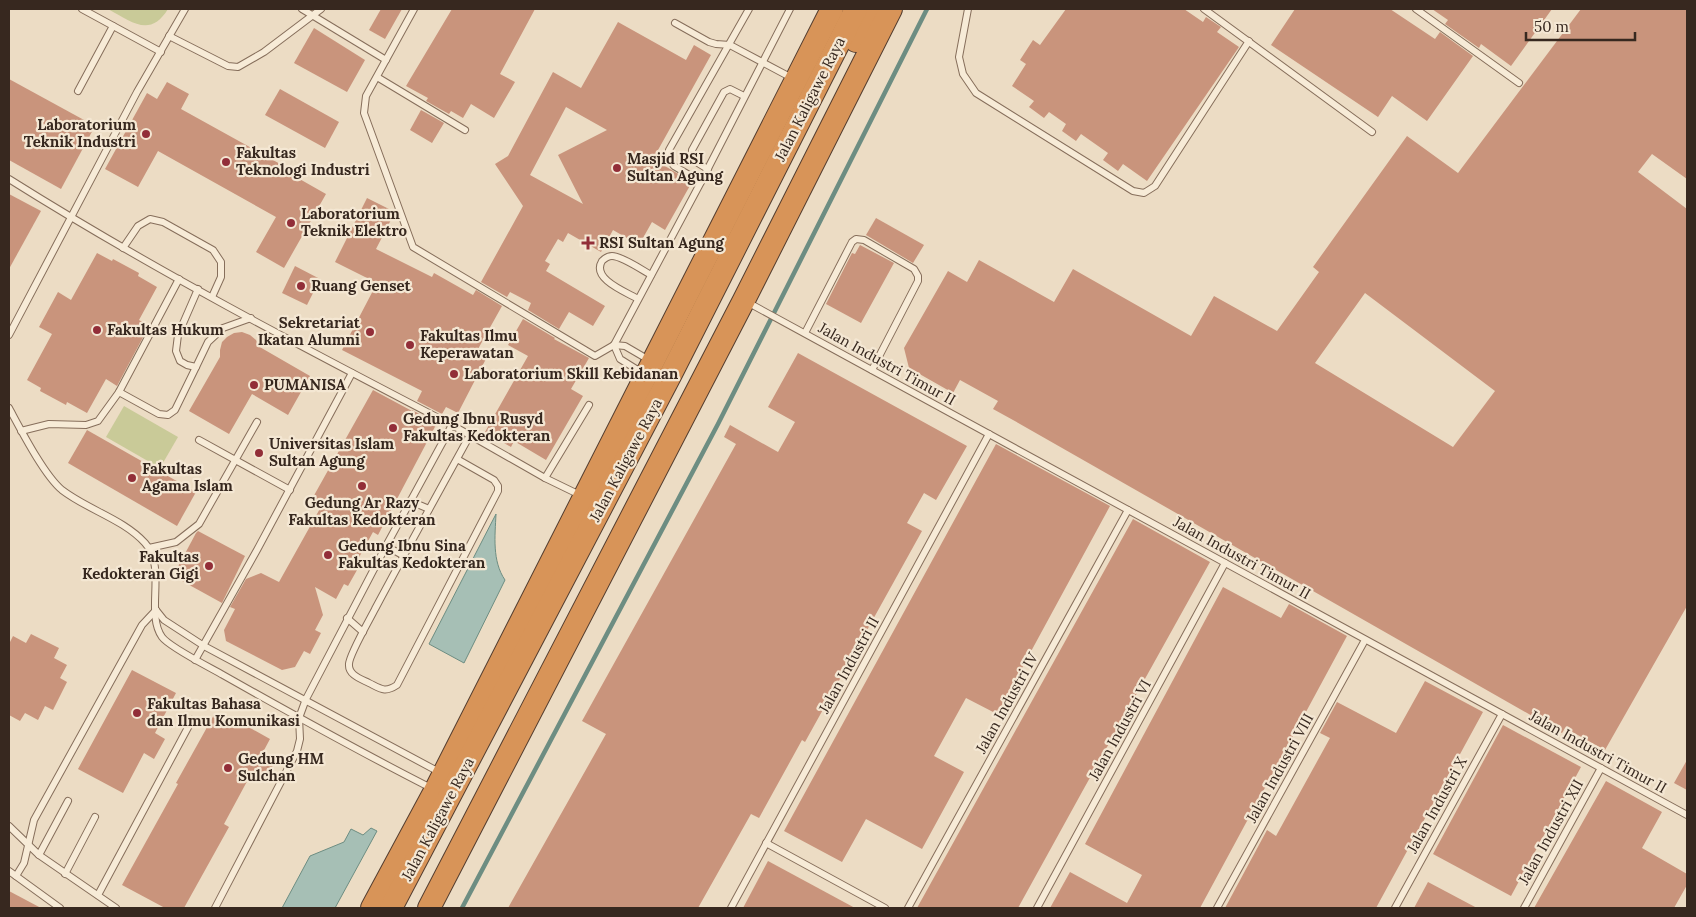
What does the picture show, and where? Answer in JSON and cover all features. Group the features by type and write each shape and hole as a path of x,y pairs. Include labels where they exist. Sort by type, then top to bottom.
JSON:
{"highway":[{"path":"806,85 832,9"},
{"name":"Jalan Kaligawe Raya","path":"391,908 455,789 661,371 806,85 856,9"},
{"name":"Jalan Kaligawe Raya","path":"661,371 873,9"},
{"path":"428,908 748,302 891,9"},
{"path":"372,908 455,789 584,497 661,371"},
{"name":"Jalan Kaligawe Raya","path":"412,908 455,789"}],"lane":[{"path":"82,9 161,52"},
{"path":"9,335 133,101 185,9"},
{"path":"302,9 386,60"},
{"path":"170,36 228,66 238,67 264,52 321,9"},
{"path":"414,9 366,96 364,113 413,247 595,356 614,345 708,169 790,9"},
{"path":"701,182 674,166 669,159 669,150 748,9"},
{"path":"968,9 959,57 963,74 976,93 1133,191 1144,193 1155,186 1249,40"},
{"path":"1204,9 1249,40 1372,132"},
{"path":"1416,9 1519,83"},
{"path":"675,23 709,42 730,44 806,85"},
{"path":"78,91 113,26"},
{"path":"377,77 465,130"},
{"path":"708,169 693,159 691,155 692,150 724,92 730,89 744,96"},
{"path":"9,179 72,218 179,279 452,425 545,478 584,497"},
{"path":"123,248 138,226 150,219 171,226 213,250 221,262 221,277 212,297"},
{"path":"804,333 852,242 856,239 864,240 914,269 918,276 918,281 872,370"},
{"path":"638,299 604,279 600,273 600,266 604,258 611,255 617,257 651,275"},
{"path":"21,431 50,424 86,425 98,421 119,392 179,279"},
{"path":"196,366 180,362 176,351 178,335 198,289"},
{"name":"Jalan Industri Timur II","path":"748,302 1687,815"},
{"path":"119,392 160,414 168,415 175,410 208,342 223,328 250,318"},
{"path":"614,345 620,360 661,371"},
{"path":"614,345 625,346 661,371"},
{"path":"196,660 352,373"},
{"path":"545,478 589,405"},
{"path":"9,408 52,480 63,490 136,533 150,548 156,566 156,626 163,639 196,660 299,718 455,789"},
{"path":"150,548 176,542 199,524 257,422"},
{"path":"214,908 298,751 300,739 299,718 306,699 347,618 452,425"},
{"name":"Jalan Industri II","path":"731,908 989,434"},
{"path":"457,459 494,480 498,486 498,491 397,685 390,690 383,690 355,676 350,671 348,662 429,509 470,435"},
{"path":"199,440 290,490"},
{"path":"410,501 429,509"},
{"name":"Jalan Industri IV","path":"908,908 1128,510"},
{"path":"386,546 404,556"},
{"name":"Jalan Industri VI","path":"1037,908 1225,563"},
{"path":"156,610 164,620 204,646 306,699 455,789"},
{"path":"16,876 24,863 34,820 142,625 156,610"},
{"path":"347,618 363,632"},
{"name":"Jalan Industri VIII","path":"1217,908 1366,640"},
{"name":"Jalan Industri X","path":"1394,908 1502,714"},
{"path":"98,895 192,720"},
{"name":"Jalan Industri XII","path":"1524,908 1601,768"},
{"path":"39,855 68,801"},
{"path":"65,874 95,817"},
{"path":"9,826 39,855 116,908"},
{"path":"766,843 884,908"},
{"path":"9,871 60,908"}],"green space":[{"path":"108,9 168,9 154,23 140,25"},
{"path":"124,406 178,437 160,468 106,437"}],"shaded area":[{"path":"496,514 496,557 505,580 464,663 429,644"},
{"path":"371,828 377,831 335,908 282,908 310,856 344,842 351,829 363,835"}],"building":[{"path":"381,9 402,9 385,39 369,30"},
{"path":"452,9 535,9 500,74 515,82 494,118 471,104 463,118 451,111 449,114 426,101 428,98 406,86"},
{"path":"1066,9 1184,9 1203,22 1206,17 1221,27 1217,32 1239,47 1147,181 1123,164 1118,171 1103,160 1108,153 1081,134 1076,141 1062,131 1066,124 1049,112 1044,118 1029,107 1034,101 1012,86 1026,64 1020,60 1033,40 1040,45"},
{"path":"1295,9 1390,9 1435,39 1440,32 1473,56 1427,121 1392,96 1378,117 1271,45"},
{"path":"1432,9 1552,9 1511,66 1481,44 1479,48 1445,24 1448,20"},
{"path":"1581,9 1687,9 1687,179 1652,154 1638,172 1687,209 1687,606 1605,750 1565,728 1562,733 993,409 998,401 960,380 953,393 909,368 904,348 948,271 967,282 979,260 1054,302 1073,269 1191,336 1214,296 1277,331 1319,272 1313,267 1407,136 1458,173","holes":["1365,293 1495,391 1453,447 1315,363"]},
{"path":"618,22 686,60 694,45 711,55 653,159 692,182 665,230 652,222 639,245 613,230 601,252 568,233 563,242 558,239 545,261 550,264 546,271 605,306 593,326 569,312 559,329 528,310 531,303 510,292 507,297 481,282 523,206 495,164 508,156 553,72 581,88","holes":["566,107 607,130 558,155 583,204 530,175"]},
{"path":"314,28 365,60 347,92 294,63"},
{"path":"9,79 95,126 61,189 9,160"},
{"path":"167,82 189,94 181,109 291,170 289,173 326,194 284,268 256,252 276,217 158,151 138,187 105,169 147,93 157,99"},
{"path":"280,89 339,122 325,148 265,115"},
{"path":"421,110 444,123 432,143 410,130"},
{"path":"9,194 41,211 9,269"},
{"path":"367,198 395,212 376,249 432,277 434,273 473,295 476,290 502,306 478,349 488,355 458,413 446,407 442,414 417,401 422,391 342,350 377,283 335,262"},
{"path":"876,218 924,245 913,263 866,235"},
{"path":"860,245 894,263 861,323 826,304 852,253 855,254"},
{"name":"Fakultas Hukum","path":"97,253 139,273 138,276 157,287 139,320 149,326 117,386 106,379 87,413 67,402 66,405 40,391 41,388 27,380 52,334 39,327 58,292 71,300"},
{"name":"Ruang Genset","path":"295,266 320,279 307,305 282,293"},
{"path":"523,319 589,358 571,389 583,396 546,460 514,441 511,447 485,432 528,356 508,345"},
{"name":"PUMANISA","path":"242,332 256,340 258,346 310,376 288,415 252,394 229,434 189,411 220,357 222,342 234,333"},
{"path":"798,353 967,446 936,500 924,493 907,523 922,531 805,742 802,740 759,818 751,814 698,908 508,908 606,734 582,721 736,444 724,437 730,425 778,452 795,422 768,407"},
{"path":"373,390 437,423 378,535 373,532 357,561 361,563 348,586 344,584 336,599 315,587 323,615 315,630 321,633 310,654 304,651 295,667 282,670 226,641 224,630 235,609 230,607 246,579 261,573 279,582 322,505 312,499"},
{"name":"Fakultas Agama Islam","path":"87,430 196,492 177,526 68,463"},
{"path":"996,444 1110,506 997,714 966,698 934,756 964,772 922,849 866,819 842,862 784,831"},
{"path":"1133,519 1210,562 1018,908 917,908"},
{"name":"Fakultas Kedokteran Gigi","path":"198,531 245,556 222,603 173,576"},
{"path":"1223,587 1281,618 1289,604 1347,636 1200,908 1050,908 1070,872 1127,903 1142,875 1085,844"},
{"path":"31,634 59,648 54,658 67,665 60,678 67,682 53,710 45,706 38,720 25,713 20,721 9,715 9,644 13,636 26,643"},
{"name":"Fakultas Bahasa dan Ilmu Komunikasi","path":"132,670 176,693 155,733 165,739 154,759 144,753 123,793 78,769"},
{"path":"1425,681 1483,712 1376,908 1225,908 1267,830 1276,836 1330,738 1320,733 1337,702 1396,733"},
{"path":"215,713 227,720 229,716 270,739 262,754 275,762 264,781 251,774 224,824 229,827 184,908 165,908 122,885"},
{"path":"1503,725 1581,767 1511,896 1433,854"},
{"path":"1687,760 1687,790 1674,783"},
{"path":"1606,781 1662,812 1642,848 1687,874 1687,885 1674,908 1534,908"},
{"path":"768,861 855,908 743,908"},
{"path":"1428,882 1477,908 1414,908"},
{"path":"9,891 41,908 9,908"}],"waterway":[{"path":"462,908 718,424 927,9"}],"place":[{"name":"Laboratorium Teknik Industri","path":"146,134"},
{"name":"Fakultas Teknologi Industri","path":"226,162"},
{"name":"Masjid RSI Sultan Agung","path":"617,168"},
{"name":"Laboratorium Teknik Elektro","path":"291,223"},
{"name":"RSI Sultan Agung","path":"588,243"},
{"name":"Ruang Genset","path":"301,286"},
{"name":"Fakultas Hukum","path":"97,330"},
{"name":"Sekretariat Ikatan Alumni","path":"370,332"},
{"name":"Fakultas Ilmu Keperawatan","path":"410,345"},
{"name":"Laboratorium Skill Kebidanan","path":"454,374"},
{"name":"PUMANISA","path":"254,385"},
{"name":"Gedung Ibnu Rusyd Fakultas Kedokteran","path":"393,428"},
{"name":"Universitas Islam Sultan Agung","path":"259,453"},
{"name":"Fakultas Agama Islam","path":"132,478"},
{"name":"Gedung Ar Razy Fakultas Kedokteran","path":"362,486"},
{"name":"Gedung Ibnu Sina Fakultas Kedokteran","path":"328,555"},
{"name":"Fakultas Kedokteran Gigi","path":"209,566"},
{"name":"Fakultas Bahasa dan Ilmu Komunikasi","path":"137,713"},
{"name":"Gedung HM Sulchan","path":"228,768"}]}
